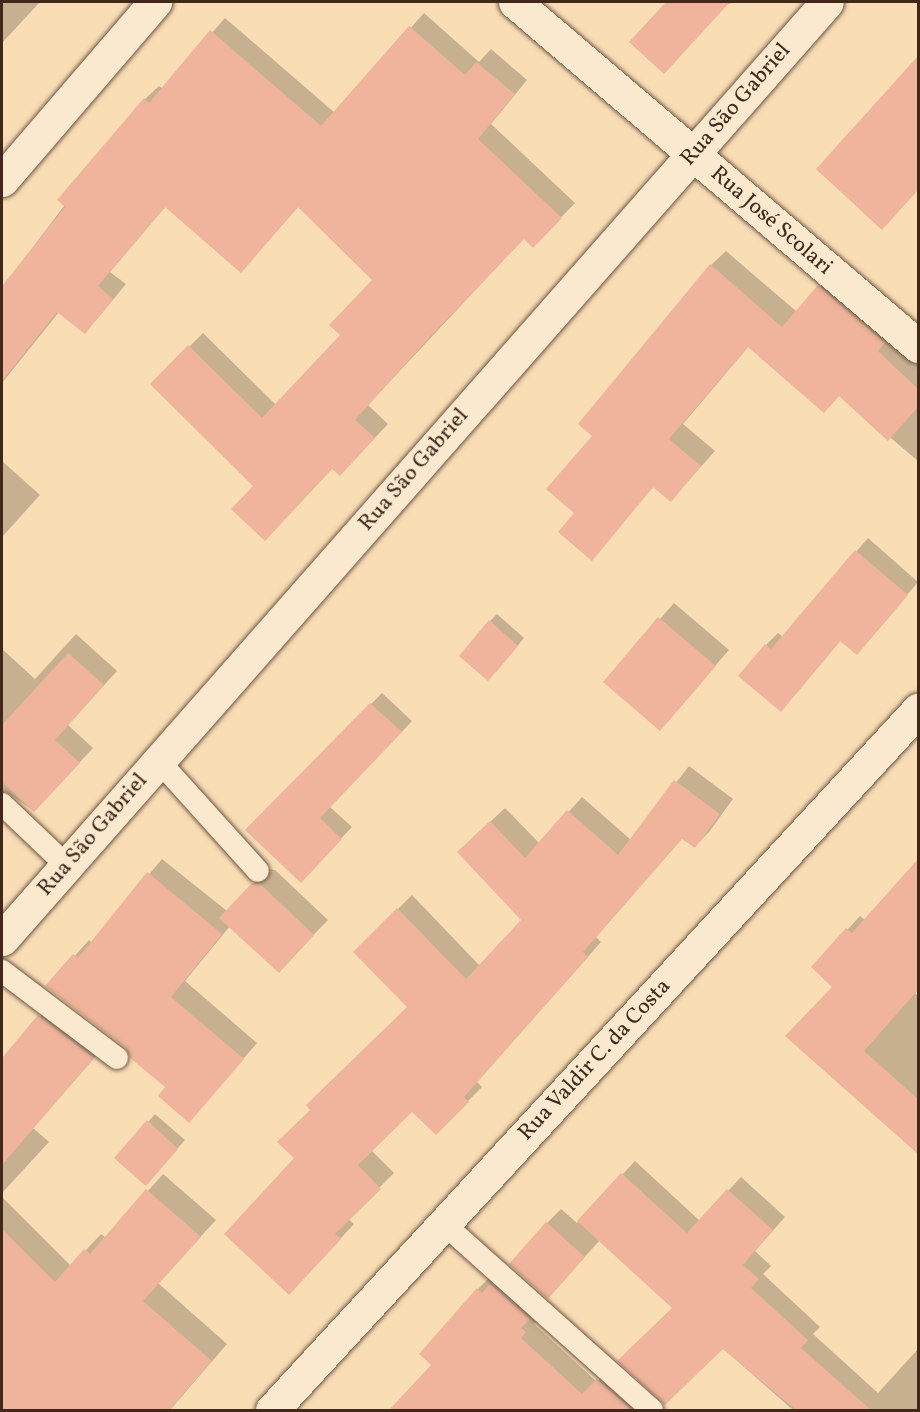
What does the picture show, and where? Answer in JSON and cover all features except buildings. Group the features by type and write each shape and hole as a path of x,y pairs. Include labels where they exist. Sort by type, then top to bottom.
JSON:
{"street":[{"path":"2,180 155,2"},
{"name":"Rua José Scolari","path":"515,2 918,346"},
{"name":"Rua São Gabriel","path":"2,939 827,2"},
{"name":"Rua Valdir C. da Costa","path":"272,1410 918,710"}],"lane":[{"path":"158,760 258,871"},
{"path":"2,804 66,865"},
{"path":"2,971 117,1058"},
{"path":"444,1224 652,1410"}]}
